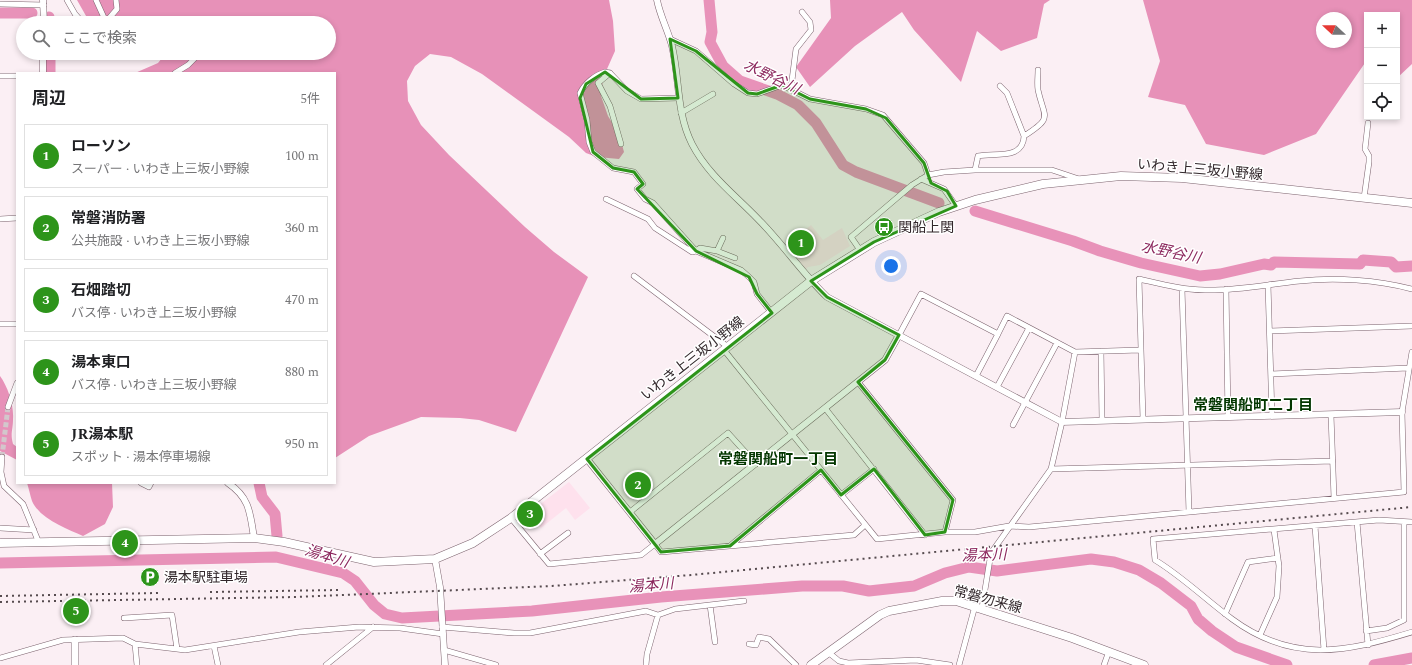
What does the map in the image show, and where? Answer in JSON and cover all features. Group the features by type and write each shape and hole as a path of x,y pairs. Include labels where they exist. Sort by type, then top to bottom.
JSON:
{"main road":[{"name":"いわき上三坂小野線","path":"0,543 254,538 284,542 374,562 435,559 473,543 511,518 811,281 860,250 890,234 956,206 1043,184 1121,176 1182,178 1412,203"},
{"name":"常磐勿来線","path":"811,665 870,621 889,611 942,601 956,601 1109,651 1144,665"},
{"path":"75,640 75,665"}],"street":[{"path":"67,0 77,16"},
{"path":"96,0 102,16"},
{"path":"111,16 117,9 116,0"},
{"path":"657,0 660,14 670,38 674,57 681,113 692,143 708,169 759,220 811,281 827,297 1062,422 1402,412"},
{"path":"0,4 43,3 44,16"},
{"path":"791,88 796,49 811,30 810,22 802,12"},
{"path":"670,38 696,51 742,91 752,94 782,85 791,88 810,99 866,109 883,115 924,163 928,175"},
{"path":"44,60 44,72"},
{"path":"177,72 188,66 194,60"},
{"path":"975,170 978,156 1011,153 1021,145 1024,136 1041,125 1045,114 1039,90 1038,70"},
{"path":"678,98 641,99 627,91 610,73 605,72 598,74 586,84 580,93 586,116 590,146 593,152 609,165 634,172 643,184 637,189 645,199 653,203 696,251"},
{"path":"610,73 598,83 610,106 621,144"},
{"path":"0,76 16,76"},
{"path":"1000,86 1007,93 1024,136"},
{"path":"681,113 713,94"},
{"path":"1364,198 1369,162 1369,156 1365,149 1368,123"},
{"path":"860,250 851,237 898,196 928,175 944,172 975,170 1052,170 1080,179"},
{"path":"921,179 944,189 956,206"},
{"path":"606,199 648,219 655,228 684,248 692,252 696,251 741,270 754,282 756,294 772,313"},
{"path":"0,218 16,218"},
{"path":"717,251 723,238"},
{"path":"696,251 700,248 717,251 735,258"},
{"path":"634,276 726,349 876,539 945,532 975,532 1008,526 1030,527 1404,492 1402,412 1408,368 1412,352"},
{"path":"1143,419 1139,279 1182,288 1206,290 1301,281 1343,280 1386,284 1412,289"},
{"path":"1268,285 1272,416"},
{"path":"1182,288 1189,512"},
{"path":"1226,289 1228,417"},
{"path":"511,518 549,564 641,555 885,360 921,294 998,334"},
{"path":"976,376 1007,316 1075,352 1140,350"},
{"path":"0,324 16,324"},
{"path":"1270,332 1412,326"},
{"path":"998,387 1029,328"},
{"path":"1013,425 1057,343"},
{"path":"1101,351 1102,420"},
{"path":"958,665 986,583 990,558 997,542 1050,469 1062,422 1075,352"},
{"path":"1271,374 1408,368"},
{"path":"858,382 953,500 945,532"},
{"path":"8,408 16,386"},
{"path":"825,408 925,535"},
{"path":"1331,415 1334,498"},
{"path":"630,512 728,433 756,464"},
{"path":"2,457 1,472 4,486 23,504 39,542"},
{"path":"587,458 661,552 854,536 865,525"},
{"path":"1050,469 1333,462"},
{"path":"841,495 874,469"},
{"path":"730,546 821,470"},
{"path":"143,484 149,487 150,484"},
{"path":"229,484 242,494 247,502 254,538"},
{"path":"1412,522 1404,523 1379,520 1153,539 1155,560 1180,576 1225,614 1260,635 1288,646 1324,650 1368,645 1412,632"},
{"path":"1357,522 1368,645"},
{"path":"1366,631 1387,628 1404,620 1404,523"},
{"path":"1315,526 1324,650"},
{"path":"0,528 34,530"},
{"path":"1260,635 1277,597 1278,558 1274,530"},
{"path":"540,554 568,532"},
{"path":"1225,614 1248,562 1278,558"},
{"path":"435,559 445,665"},
{"path":"442,626 514,633 530,633 646,611 658,615 675,609 744,601"},
{"path":"710,605 715,642"},
{"path":"124,618 172,615 177,649"},
{"path":"646,665 647,654 658,615"},
{"path":"0,658 63,640 123,638 135,644 177,649 195,649 299,632 373,627 400,628 443,634"},
{"path":"326,665 373,627"},
{"path":"749,644 756,644 759,637 766,638 796,665"},
{"path":"135,644 137,665"},
{"path":"214,646 218,665"},
{"path":"444,650 496,665"},
{"path":"1104,665 1109,651"},
{"path":"828,652 839,661 848,663 916,660 950,665"}],"highlighted area":[{"path":"670,39 696,51 748,93 757,94 782,85 810,99 866,109 886,118 924,163 931,183 947,191 956,206 874,242 811,281 827,297 899,335 885,360 858,382 953,500 945,532 925,535 874,469 841,495 821,470 730,546 661,552 587,459 772,313 757,294 749,277 696,251 637,189 643,184 634,172 613,168 593,152 580,98 586,84 605,72 641,99 678,98"}],"shaded area":[{"path":"77,0 609,0 613,21 615,51 603,78 601,96 608,116 619,134 624,152 619,159 597,157 586,153 569,137 482,74 451,57 430,54 415,66 407,81 408,101 421,125 449,155 525,227 554,252 588,277 516,432 479,420 421,417 369,436 336,457 336,72 137,72 158,63 160,60 336,60 336,16 86,16"},
{"path":"830,0 1050,0 1044,4 1037,38 1001,51 977,31 961,82 914,30 902,12 855,46 810,87 796,67 831,18"},
{"path":"1143,0 1412,0 1412,64 1400,75 1400,12 1364,12 1364,64 1316,134 1264,155 1206,144 1185,105 1148,97 1160,61"},
{"path":"811,225 823,240 842,228 850,246 820,265 808,267 805,270 786,246"},
{"path":"0,376 8,391 11,402 13,414 12,437 13,444 16,446 16,459 0,451"},
{"path":"569,482 590,508 575,520 566,508 541,528 529,513"},
{"path":"27,484 112,484 113,507 105,524 83,536 54,523 41,513 32,501"}],"waterway":[{"name":"水野谷川","path":"709,0 712,32 710,42 723,66 740,81 777,94 798,105 816,123 843,165 856,172 939,203"},
{"path":"0,13 32,13"},
{"path":"50,60 50,72"},
{"name":"水野谷川","path":"975,211 1141,263 1200,276 1220,274 1264,264 1271,265 1274,262 1360,264 1363,260 1391,262 1396,267 1412,266"},
{"path":"259,484 262,497 275,514 277,536"},
{"name":"湯本川","path":"0,563 276,557 343,573 355,581 374,605 385,614 402,618 532,611 661,597 802,586 843,586 869,591 914,586 945,573 969,567 997,571 1091,559 1114,562 1139,570 1161,583 1191,606 1198,619 1212,631 1236,647 1287,665"},
{"name":"湯本川","path":"1374,665 1412,658"}],"tunnel":[{"path":"2,457 8,407"}],"railway":[{"path":"0,602 296,597 552,586 691,575 1412,507"},
{"path":"210,592 340,590"},
{"path":"0,596 158,593"}],"place":[{"name":"関船上関","path":"884,227"},
{"name":"ローソン","path":"801,243"},
{"name":"常磐消防署","path":"638,485"},
{"name":"石畑踏切","path":"530,514"},
{"name":"湯本東口","path":"125,543"},
{"name":"湯本駅駐車場","path":"150,577"},
{"name":"JR湯本駅","path":"76,611"}],"district":[{"name":"常磐関船町二丁目","path":"1253,405"},
{"name":"常磐関船町一丁目","path":"778,459"}]}
